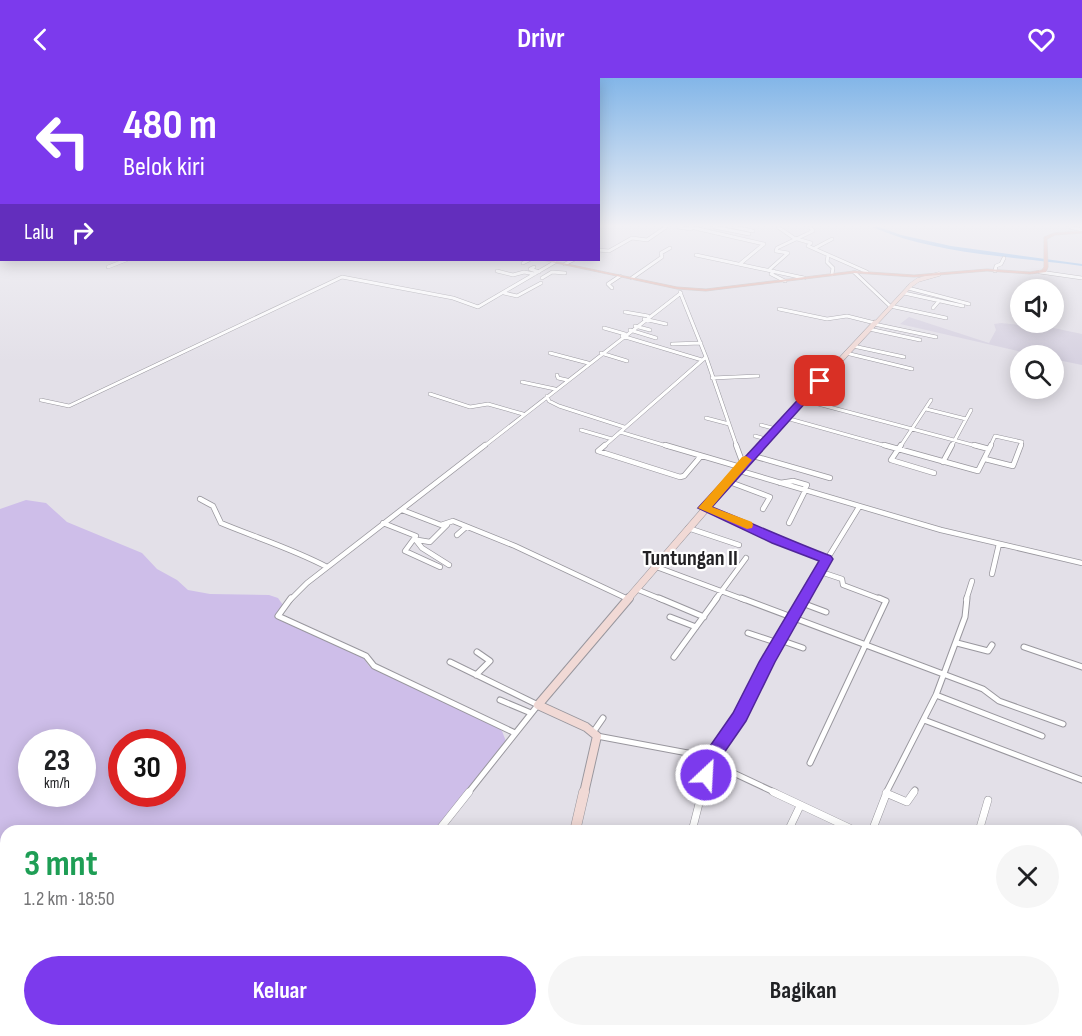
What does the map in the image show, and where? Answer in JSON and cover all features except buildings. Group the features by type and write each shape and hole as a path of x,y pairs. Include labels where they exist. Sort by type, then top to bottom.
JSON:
{"main road":[{"path":"601,272 679,290 718,290 854,272 914,276 964,272"},
{"path":"1033,272 1040,272"}],"street":[{"path":"500,272 513,275 524,272 548,275"},
{"path":"504,293 517,296 552,272 565,273"},
{"path":"632,278 641,272"},
{"path":"772,272 771,274 785,281"},
{"path":"779,272 804,278"},
{"path":"854,272 890,306 946,318"},
{"path":"1040,272 1082,278"},
{"path":"41,400 69,406 243,326 342,277 430,293 478,307 537,273"},
{"path":"443,825 531,713 750,455 906,290 918,280 941,273"},
{"path":"612,288 613,286 608,284 620,276"},
{"path":"515,733 374,666 366,656 279,618 279,614 294,595 327,567 679,290 701,343 704,358 729,424 740,467"},
{"path":"906,290 963,306"},
{"path":"906,290 969,304"},
{"path":"933,308 939,301"},
{"path":"951,311 956,305"},
{"path":"779,309 829,319 847,316 920,340"},
{"path":"625,312 666,324"},
{"path":"873,325 936,337"},
{"path":"635,326 650,330"},
{"path":"604,328 704,358"},
{"path":"630,330 656,338"},
{"path":"672,344 701,343"},
{"path":"854,346 904,357"},
{"path":"550,353 588,363"},
{"path":"601,353 627,361"},
{"path":"846,353 912,369"},
{"path":"701,456 684,476 680,477 599,452 624,427 704,358"},
{"path":"557,375 558,378 567,380"},
{"path":"712,378 758,376"},
{"path":"522,382 555,389"},
{"path":"430,393 470,407 488,404 523,414"},
{"path":"547,396 549,401 559,406 624,427"},
{"path":"803,400 989,449"},
{"path":"931,400 892,461 934,473"},
{"path":"926,409 966,419"},
{"path":"943,462 971,410"},
{"path":"706,418 729,424"},
{"path":"786,418 978,471 996,435 1022,442 1013,466 985,459"},
{"path":"761,426 776,429"},
{"path":"581,430 612,439"},
{"path":"620,432 740,467 804,491 941,530 1082,563"},
{"path":"755,436 766,439"},
{"path":"750,455 830,478"},
{"path":"727,481 770,497 763,509"},
{"path":"789,524 804,491"},
{"path":"200,499 213,506 221,523 272,544 292,549 327,567"},
{"path":"693,825 709,761 740,717 818,572 860,507"},
{"path":"704,508 826,559"},
{"path":"402,510 447,525"},
{"path":"416,539 430,542 453,522 515,546 628,599"},
{"path":"384,523 416,536 422,548 449,565"},
{"path":"457,535 466,527"},
{"path":"688,528 739,545"},
{"path":"416,539 405,551 440,567"},
{"path":"992,574 999,544"},
{"path":"674,657 746,558"},
{"path":"654,566 983,689 999,701 1063,724"},
{"path":"810,763 885,600 843,585 842,579 818,572"},
{"path":"874,825 886,793 936,695 957,643 972,581"},
{"path":"636,589 704,616"},
{"path":"802,603 826,612"},
{"path":"670,617 696,627"},
{"path":"748,633 803,648"},
{"path":"957,643 988,651 992,645"},
{"path":"1024,647 1082,668"},
{"path":"476,675 490,661 477,652"},
{"path":"450,662 596,734 690,753 843,825"},
{"path":"936,695 1042,736"},
{"path":"500,700 531,713"},
{"path":"576,825 596,734 603,718"},
{"path":"924,720 1082,780"},
{"path":"886,793 908,802 915,790"},
{"path":"981,825 988,800"},
{"path":"791,825 800,806"}],"shaded area":[{"path":"909,317 989,343 996,330 994,324 1001,323 1010,324 1010,333 1064,333 1064,330 1082,334 1082,365 1064,361 1064,345 1010,345 1010,349 900,324"},
{"path":"26,500 46,503 67,522 142,553 157,569 177,580 188,590 210,594 269,595 278,598 283,605 275,615 277,619 362,656 369,666 495,725 502,731 507,744 438,825 0,825 0,509"}],"slow traffic":[{"path":"746,460 704,508 747,525"}],"district":[{"name":"Tuntungan II","path":"690,557"}],"route":[{"path":"706,775 709,761 740,717 767,662 826,559 704,508 820,381"}]}
